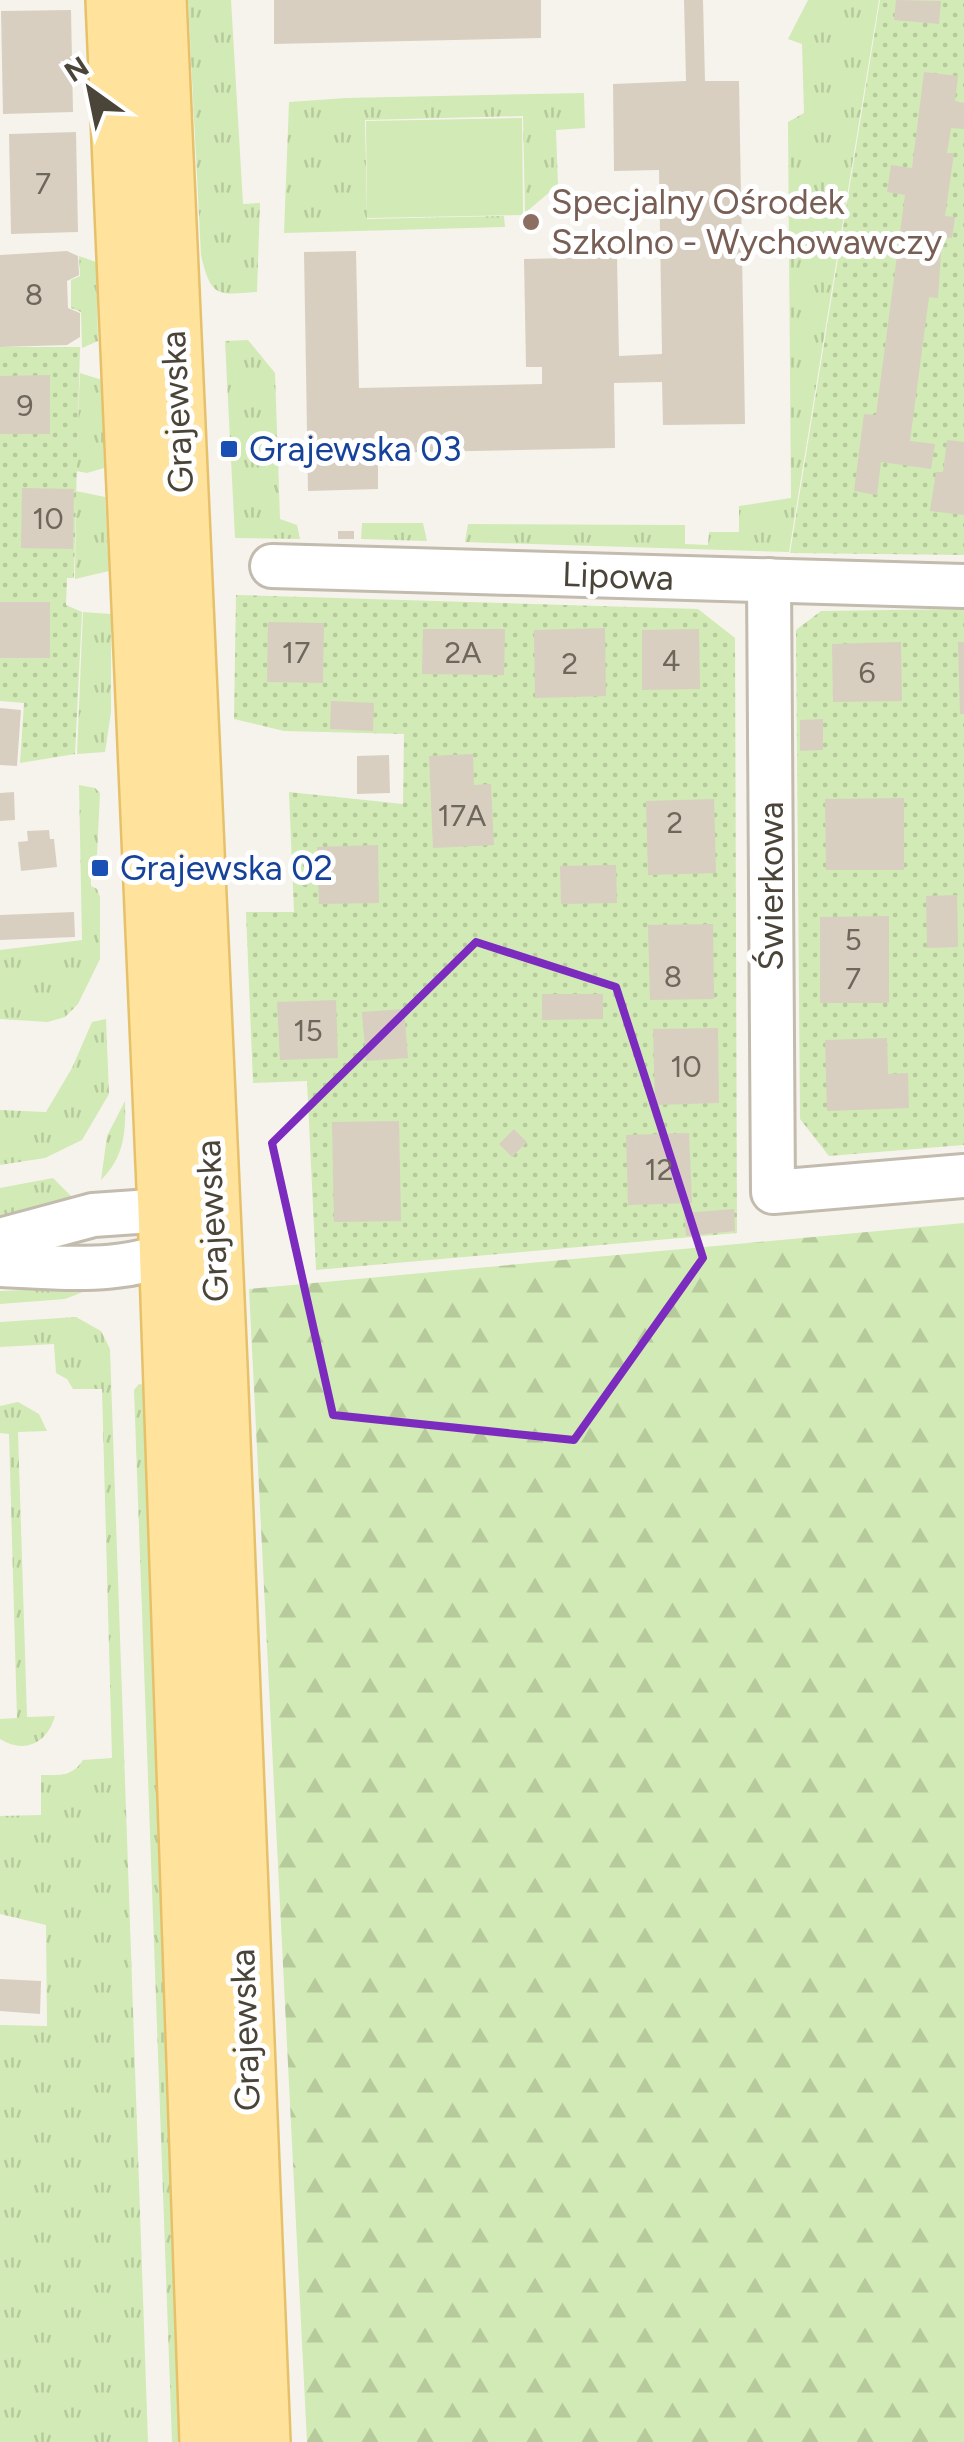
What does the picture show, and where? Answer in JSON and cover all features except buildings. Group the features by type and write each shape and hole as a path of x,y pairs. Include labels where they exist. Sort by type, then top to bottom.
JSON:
{"main road":[{"name":"Grajewska","path":"114,0 182,1233 262,2442"},
{"name":"Grajewska","path":"158,0 208,2442"}],"street":[{"name":"Lipowa","path":"272,566 964,586"},
{"name":"Świerkowa","path":"769,580 773,1192 964,1176"},
{"path":"0,1240 93,1216 182,1233"},
{"path":"0,1265 98,1270 182,1233"}],"highlighted area":[{"path":"476,942 616,987 703,1258 574,1440 333,1415 272,1143"}],"green space":[{"path":"188,0 231,0 243,204 260,203 257,292 218,291 208,279 201,255"},
{"path":"808,0 879,0 789,552 465,542 468,524 685,525 685,544 708,545 709,532 739,532 739,506 791,498 788,122 804,113 802,44 788,39"},
{"path":"880,0 964,0 964,555 790,553"},
{"path":"584,93 585,128 556,130 558,185 525,213 523,116 365,120 367,219 504,216 505,227 284,233 289,102"},
{"path":"522,118 523,215 367,218 366,121"},
{"path":"79,256 96,262 98,341 82,348 81,312 71,308 71,280 80,276"},
{"path":"248,340 275,373 280,519 297,525 300,539 235,538 225,341"},
{"path":"0,347 80,347 74,578 67,578 66,605 82,612 75,754 20,763 24,703 0,701"},
{"path":"80,373 102,380 104,468 87,473 76,471"},
{"path":"76,491 105,497 109,571 75,579"},
{"path":"362,523 423,523 427,541 361,539"},
{"path":"236,595 698,609 735,638 737,1233 316,1270 307,1081 253,1083 246,912 294,912 289,792 403,804 404,734 284,731 234,719"},
{"path":"964,609 964,1145 829,1156 800,1119 796,630 821,611"},
{"path":"83,612 111,614 111,712 105,752 77,754"},
{"path":"79,785 100,793 97,855 90,857 91,886 100,897 100,959 78,1004 65,1017 48,1022 0,1019 0,950 82,940"},
{"path":"106,1019 109,1094 82,1140 45,1158 0,1165 0,1110 46,1112 72,1068 92,1022"},
{"path":"125,1101 122,1144 115,1162 101,1180 107,1136"},
{"path":"53,1178 76,1201 0,1216 0,1188"},
{"path":"964,1223 964,2442 307,2442 249,1289"},
{"path":"84,1287 83,1292 65,1299 0,1304 0,1291"},
{"path":"76,1317 101,1331 110,1349 148,2442 0,2442 0,2025 47,2026 46,1925 0,1914 0,1816 41,1815 41,1775 70,1772 83,1760 112,1758 102,1389 73,1389 67,1379 56,1373 54,1344 0,1347 0,1322"},
{"path":"139,1384 144,1385 185,2442 172,2442 134,1390"},
{"path":"18,1402 39,1414 47,1431 18,1432 27,1717 55,1716 46,1734 26,1746 0,1739 0,1719 17,1718 9,1434 0,1433 0,1406"}],"place":[{"name":"Specjalny Ośrodek Szkolno - Wychowawczy","path":"531,222"},
{"name":"Grajewska 03","path":"229,449"},
{"name":"Grajewska 02","path":"100,868"}]}
